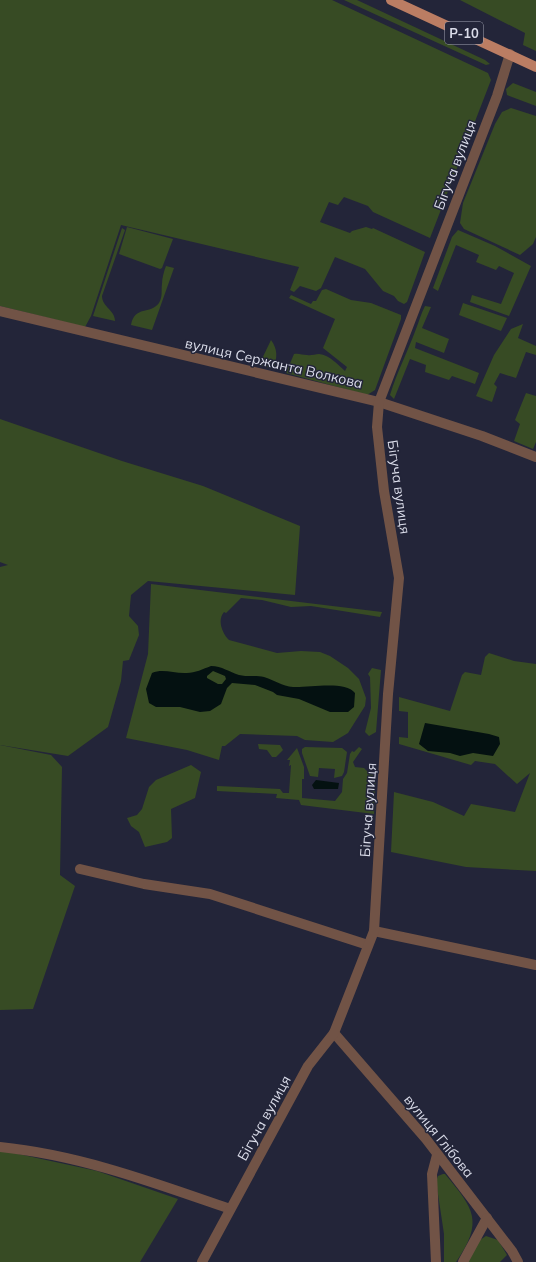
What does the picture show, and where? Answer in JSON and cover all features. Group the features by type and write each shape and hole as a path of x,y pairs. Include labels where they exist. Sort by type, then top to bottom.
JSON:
{"main road":[{"name":"Р-10","path":"391,0 536,67"}],"street":[{"name":"Бігуча вулиця","path":"202,1262 308,1066 334,1033 374,931 388,694 399,578 384,491 377,427 378,402 497,96 510,54"},
{"name":"вулиця Сержанта Волкова","path":"0,311 378,402 482,436 536,457"},
{"path":"80,869 144,884 210,894 368,945"},
{"path":"374,931 536,965"},
{"name":"вулиця Глібова","path":"334,1033 426,1139 512,1251 518,1262"},
{"path":"0,1147 25,1149 118,1170 230,1209"},
{"path":"436,1262 432,1174 437,1155"},
{"path":"462,1262 487,1218"}],"green space":[{"path":"0,0 332,0 488,73 491,80 430,238 373,212 368,206 344,197 338,205 329,202 320,222 350,233 366,227 373,228 425,252 407,302 404,304 398,301 394,296 383,291 365,269 335,257 321,288 316,291 300,286 294,292 290,290 299,267 121,225 91,316 85,327 0,306"},
{"path":"344,0 357,0 485,60 490,64 486,65"},
{"path":"460,0 536,0 536,51 523,45 525,33"},
{"path":"513,83 536,92 536,106 507,95 506,89"},
{"path":"511,108 536,116 536,237 533,244 520,255 464,229 460,223 463,203 495,124 502,112"},
{"path":"127,227 173,239 162,268 160,269 119,254"},
{"path":"122,228 125,230 102,296 104,303 113,314 115,321 93,316"},
{"path":"458,230 495,246 531,266 509,316 470,302 472,295 501,304 514,273 499,266 496,270 476,262 479,255 456,245 438,291 433,288 452,237"},
{"path":"166,266 174,268 152,330 131,325 133,319 139,312 151,309 159,303"},
{"path":"326,289 351,300 371,303 401,315 401,319 375,390 367,395 286,373 294,354 319,354 327,356 345,371 347,367 323,348 335,319 289,298 291,295 311,304 313,301 316,301 322,290"},
{"path":"463,303 507,318 501,331 459,315"},
{"path":"425,306 431,307 422,328 449,339 444,353 416,342 415,348 479,373 475,384 452,376 449,380 425,372 426,365 410,359 394,399 390,395 393,386"},
{"path":"523,324 518,338 536,346 536,355 526,352 516,378 500,373 494,384 497,387 492,402 476,396 494,355 511,329"},
{"path":"271,340 275,347 276,353 274,369 259,365"},
{"path":"526,393 536,396 536,442 533,449 514,441 520,424 515,420"},
{"path":"0,419 122,461 203,486 300,526 295,595 148,581 131,595 129,616 138,626 139,635 129,660 123,661 121,681 108,727 68,756 0,745 0,567 8,565 0,562"},
{"path":"151,584 382,612 380,617 311,606 291,607 262,600 241,598 222,615 222,630 229,640 277,653 301,651 320,652 330,656 348,668 359,679 366,698 365,706 348,733 333,742 305,740 297,736 240,734 225,746 222,746 219,760 187,750 126,738 148,654"},
{"path":"489,653 514,661 536,664 536,871 466,867 391,852 394,792 433,802 464,816 471,804 515,812 530,773 517,784 495,764 475,761 471,765 399,744 399,737 408,738 408,712 399,711 399,697 450,711 462,675 465,672 481,675 485,657"},
{"path":"372,668 381,670 376,732 369,736 365,732 371,708 370,677 368,674"},
{"path":"258,744 280,745 283,750 276,757 272,757 267,750 259,749"},
{"path":"0,745 51,755 62,767 60,875 75,886 33,1009 0,1010"},
{"path":"305,747 342,748 347,752 342,776 334,778 335,769 319,768 318,777 310,776 302,753 302,749"},
{"path":"359,747 362,749 353,762 355,767 364,768 368,772 376,772 374,814 301,805 299,800 276,798 277,794 217,791 217,786 280,789 283,793 289,793 291,765 289,766 290,760 287,760 297,748 304,767 304,779 302,779 302,798 335,801 342,792 343,779 347,773 350,754"},
{"path":"191,765 201,772 195,798 171,809 172,838 167,842 145,847 139,832 131,826 127,818 137,815 142,809 149,787 156,780"},
{"path":"0,1150 97,1171 178,1199 140,1262 0,1262"},
{"path":"445,1174 463,1197 469,1206 472,1216 470,1236 465,1248 456,1262 444,1262 444,1234 436,1181 438,1176"},
{"path":"486,1236 498,1240 507,1255 500,1262 465,1262 480,1240"}],"shaded area":[{"path":"211,666 219,667 242,676 264,677 293,687 335,686 350,689 355,693 354,707 348,712 330,712 299,699 277,695 255,685 232,683 227,688 221,704 210,711 200,712 180,707 156,707 149,703 146,689 152,673 165,671 190,673","holes":["213,671 225,676 226,679 222,684 218,684 207,678 207,676"]},
{"path":"425,723 489,734 499,737 500,744 493,756 473,753 460,756 450,753 428,751 419,744"},
{"path":"316,780 339,783 338,789 314,789 312,785"}]}
